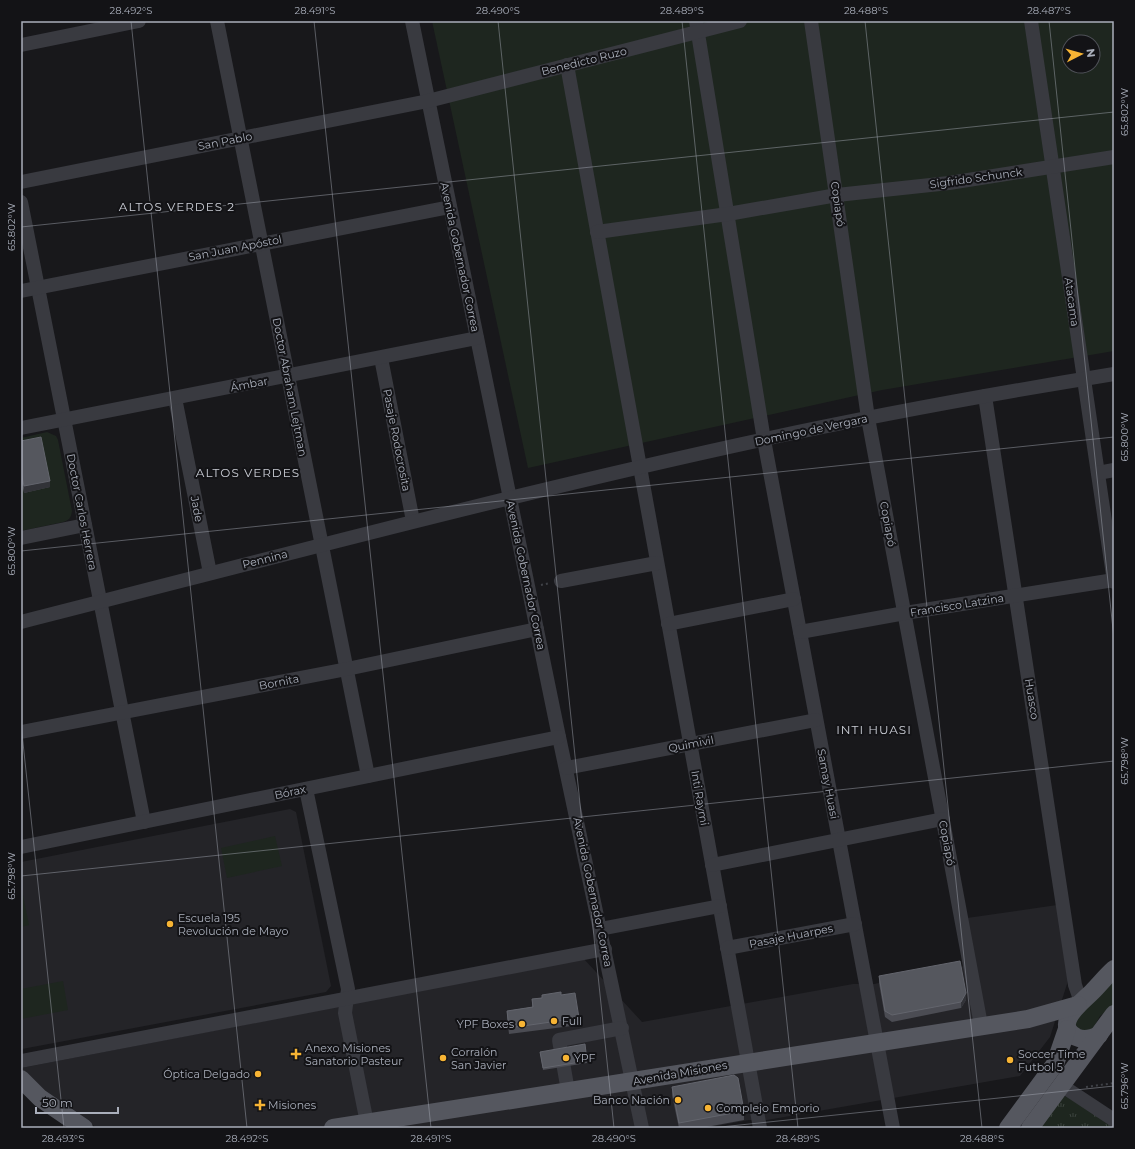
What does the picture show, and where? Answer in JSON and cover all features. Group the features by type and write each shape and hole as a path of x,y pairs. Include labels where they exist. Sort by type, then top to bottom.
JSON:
{"main road":[{"path":"1008,1128 1055,1064 1067,1028 1068,1018 1079,1004 1114,969"},
{"name":"Avenida Misiones","path":"333,1128 981,1025 1028,1019 1079,1004"},
{"path":"1030,1128 1065,1087 1114,1014"},
{"name":"Avenida Misiones","path":"1028,1019 1056,1022 1067,1028 1075,1036 1083,1039 1093,1038 1099,1035"},
{"path":"21,1079 40,1098 84,1128"}],"street":[{"path":"21,45 139,21"},
{"name":"Doctor Abraham Lejtman","path":"216,21 368,776"},
{"name":"Avenida Gobernador Correa","path":"412,21 559,737 622,1028 642,1128"},
{"name":"Benedicto Ruzo","path":"428,101 567,65 697,26 740,21"},
{"name":"Copiapó","path":"811,21 868,418 981,1025"},
{"name":"Atacama","path":"1032,21 1114,581"},
{"name":"Samay Huasi","path":"697,26 764,440 892,1128"},
{"name":"Inti Raymi","path":"567,65 760,1128"},
{"name":"San Pablo","path":"21,182 428,101"},
{"name":"Sigfrido Schunck","path":"597,232 728,214 837,195 949,183 1114,157"},
{"name":"Doctor Carlos Herrera","path":"21,202 144,822"},
{"name":"San Juan Apóstol","path":"21,291 450,207"},
{"name":"Ámbar","path":"21,428 288,377 477,338"},
{"name":"Pasaje Rodocrosita","path":"381,358 413,521"},
{"name":"Domingo de Vergara","path":"510,498 764,440 868,418 1114,374"},
{"name":"Huasco","path":"985,396 1079,1004"},
{"name":"Jade","path":"175,398 210,573"},
{"path":"1098,473 1114,470"},
{"name":"Pennina","path":"21,622 413,521 510,498"},
{"path":"21,538 85,525"},
{"path":"561,581 657,563"},
{"name":"Francisco Latzina","path":"800,632 904,613 1114,581"},
{"path":"668,624 794,599"},
{"name":"Bornita","path":"21,732 347,669 537,629"},
{"name":"Quimivil","path":"566,768 816,720"},
{"name":"Bórax","path":"21,847 559,737"},
{"path":"306,789 348,990 345,1014 367,1123"},
{"path":"712,865 943,819"},
{"path":"600,929 720,906"},
{"name":"Pasaje Huarpes","path":"727,948 855,924"},
{"path":"21,1060 605,949"},
{"path":"568,1091 559,1040 622,1028"},
{"path":"1065,1087 1114,1120"}],"path":[{"path":"528,587 561,581"},
{"path":"1065,1087 1114,1083"}],"shaded area":[{"name":"Escuela 195 Revolución de Mayo","path":"290,809 296,812 331,986 326,992 22,1049 21,862"},
{"path":"1057,905 1068,981 1050,1037 1020,1076 767,1120 749,1120 706,1128 97,1128 36,1086 21,1068 584,959 642,1022 853,984 874,984 964,966 967,918"}],"green space":[{"path":"432,21 1114,21 1114,351 882,390 528,468"},
{"path":"47,432 56,436 58,440 72,513 67,520 63,522 21,531 21,438"},
{"path":"275,836 282,866 227,878 221,848"},
{"path":"21,885 29,925 21,927"},
{"path":"1114,980 1114,1005 1100,1016 1092,1030 1079,1033 1073,1016"},
{"path":"63,981 68,1010 21,1019 21,989"},
{"path":"1069,1096 1114,1128 1040,1128 1061,1097"}],"building":[{"path":"41,437 50,481 24,486 21,472 21,441"},
{"path":"960,961 966,993 961,1002 892,1015 885,1011 879,976"},
{"path":"561,992 561,995 575,993 579,1018 509,1028 507,1011 533,1007 532,999 542,998 542,995"},
{"path":"585,1044 587,1061 543,1068 540,1052"},
{"name":"Complejo Emporio","path":"734,1075 738,1078 744,1111 679,1123 672,1087"}],"place":[{"name":"Escuela 195 Revolución de Mayo","path":"170,924"},
{"name":"Full","path":"554,1021"},
{"name":"YPF Boxes","path":"522,1024"},
{"name":"Anexo Misiones Sanatorio Pasteur","path":"296,1054"},
{"name":"Corralón San Javier","path":"443,1058"},
{"name":"YPF","path":"566,1058"},
{"name":"Soccer Time Futbol 5","path":"1010,1060"},
{"name":"Óptica Delgado","path":"258,1074"},
{"name":"Banco Nación","path":"678,1100"},
{"name":"Misiones","path":"260,1105"},
{"name":"Complejo Emporio","path":"708,1108"}],"district":[{"name":"ALTOS VERDES 2","path":"177,206"},
{"name":"ALTOS VERDES","path":"248,472"},
{"name":"INTI HUASI","path":"874,729"}]}
